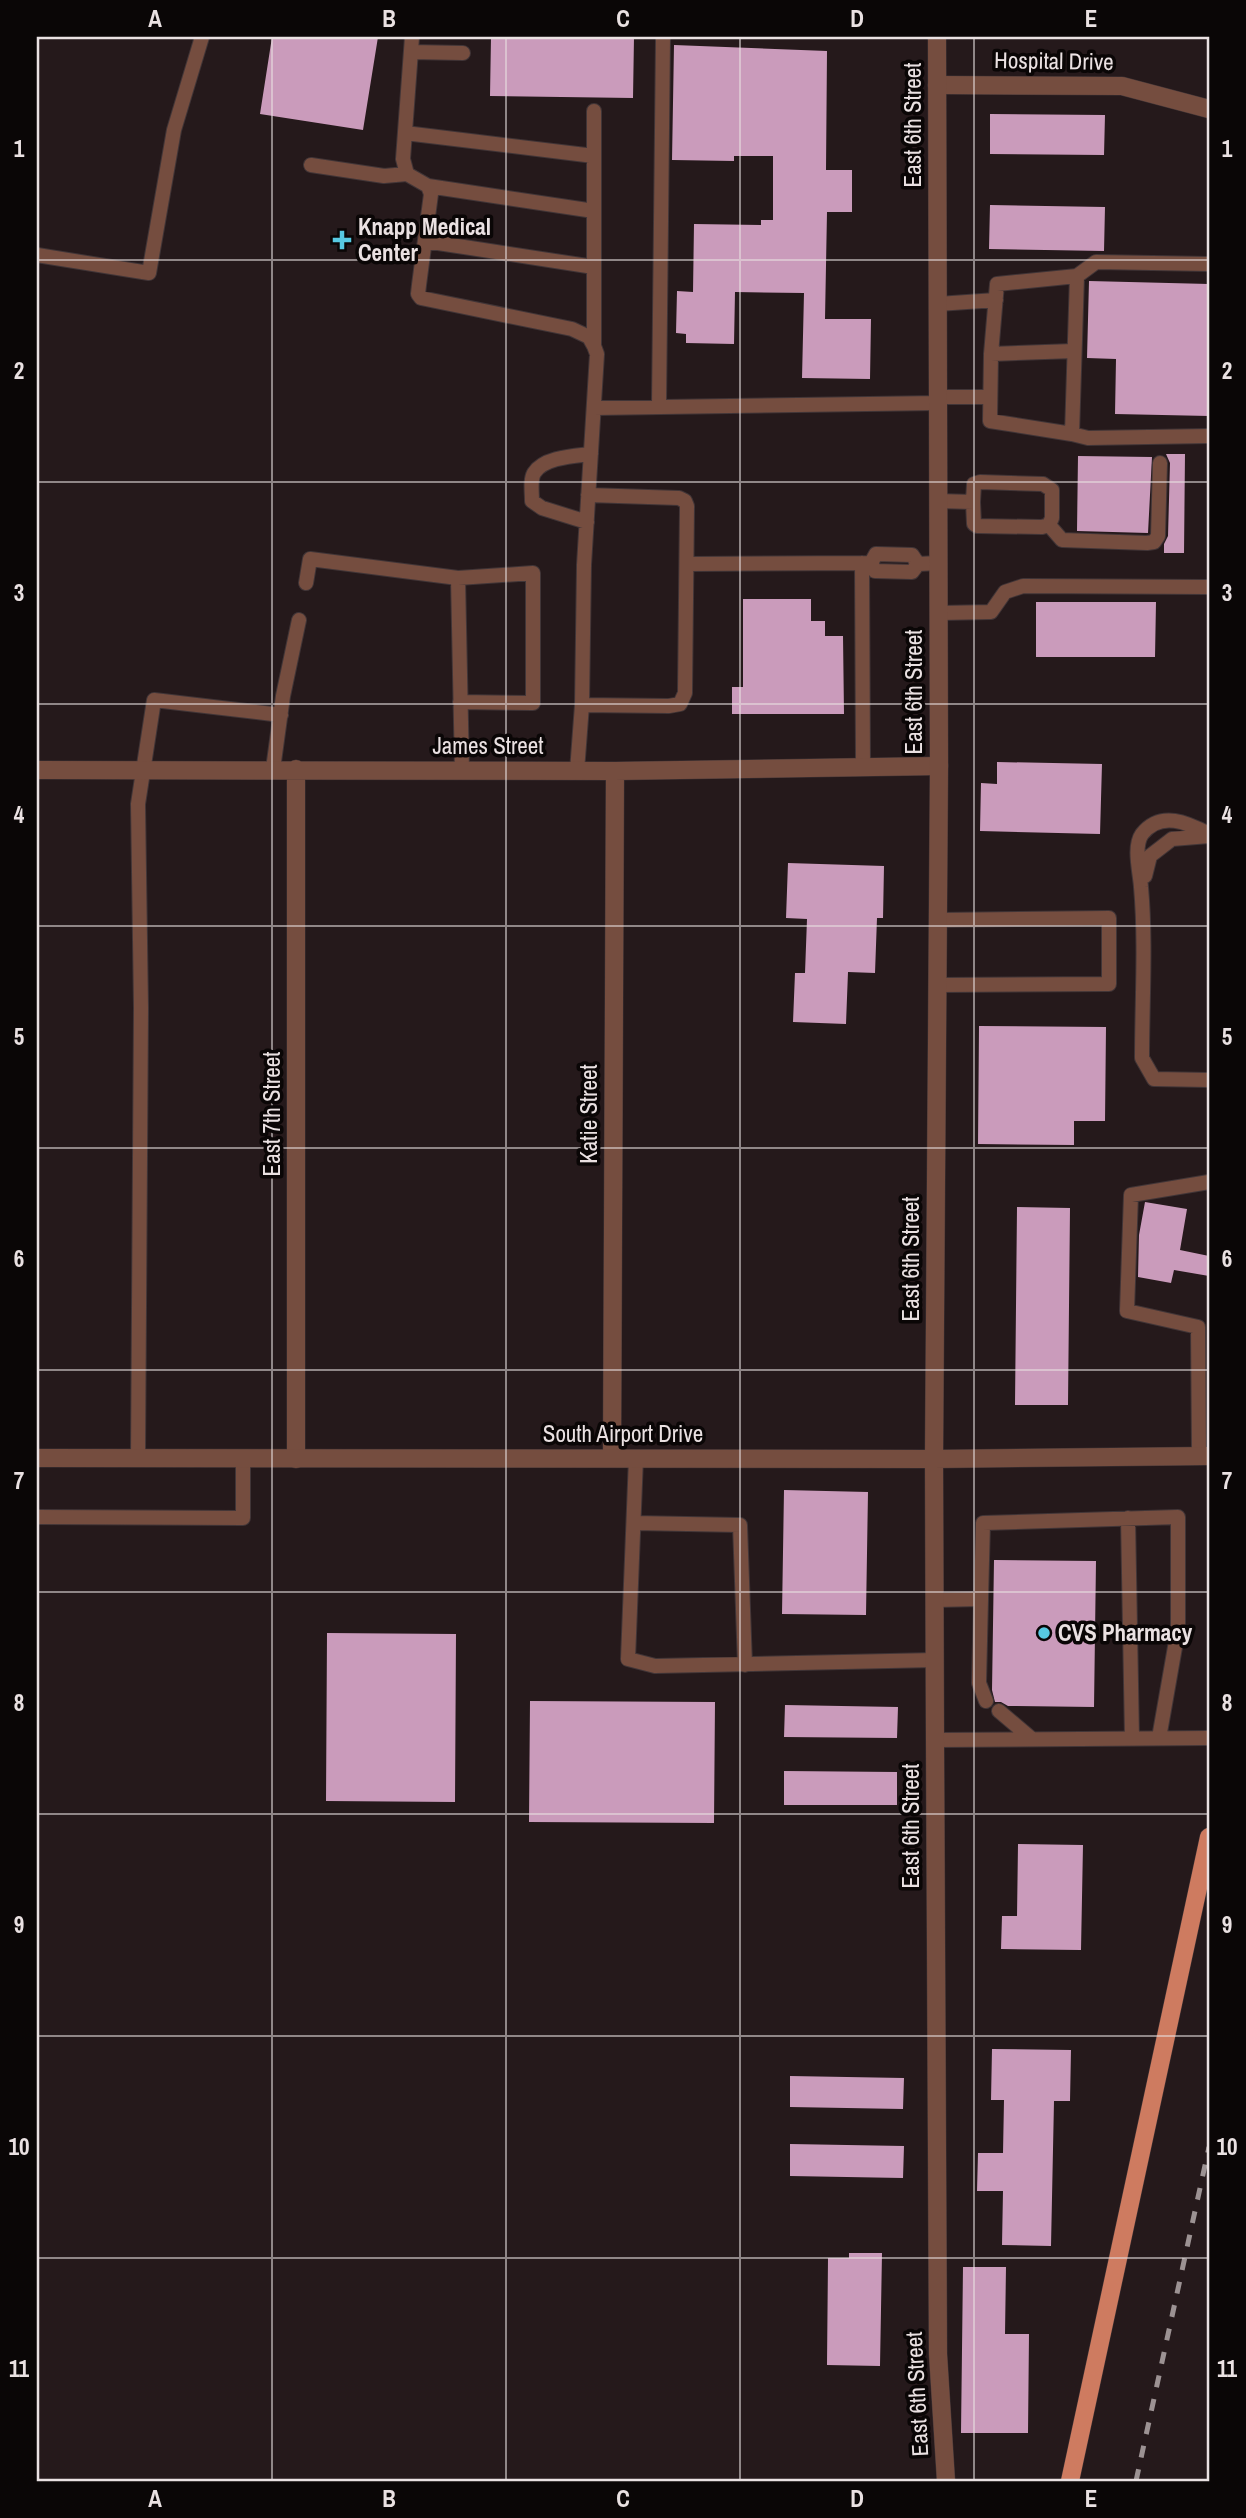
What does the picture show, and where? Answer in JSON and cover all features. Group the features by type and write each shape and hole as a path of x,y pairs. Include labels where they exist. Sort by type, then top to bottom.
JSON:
{"main road":[{"path":"1070,2481 1209,1836"}],"street":[{"name":"East 6th Street","path":"936,37 939,766 934,1460 935,1740 938,2354 946,2481"},
{"name":"Hospital Drive","path":"937,85 1122,86 1209,109"},
{"name":"James Street","path":"37,770 615,771 939,766"},
{"name":"East 7th Street","path":"296,769 296,1459"},
{"name":"Katie Street","path":"612,1458 615,771"},
{"name":"South Airport Drive","path":"37,1458 934,1460 1204,1456"}],"lane":[{"path":"37,255 149,273 174,130 202,37"},
{"path":"659,406 663,37"},
{"path":"407,174 403,159 411,44 463,53"},
{"path":"594,111 594,346"},
{"path":"405,134 594,156"},
{"path":"311,166 384,176 407,174 428,186 594,211"},
{"path":"428,186 432,194 418,294 421,298 572,329 589,337 597,354 583,588 582,705 577,771"},
{"path":"425,241 594,267"},
{"path":"1209,264 1096,262 1077,276 997,284 990,354 990,421 1088,438 1209,436"},
{"path":"1072,434 1077,276"},
{"path":"938,304 996,300"},
{"path":"990,354 1074,351"},
{"path":"594,408 990,397"},
{"path":"587,522 542,508 532,501 531,486 533,475 539,467 552,461 591,454"},
{"path":"1049,525 1062,540 1073,542 1154,542 1158,536 1160,463"},
{"path":"974,484 1043,484 1052,490 1052,518 1049,525 977,526 974,524 974,484"},
{"path":"582,705 669,706 680,704 685,693 685,501 680,498 588,495"},
{"path":"938,501 973,502"},
{"path":"863,767 867,563 876,554 912,555 918,564 938,563"},
{"path":"306,583 310,559 458,578 533,573 533,703 460,702"},
{"path":"687,564 867,563"},
{"path":"458,578 462,770"},
{"path":"939,613 991,612 1005,592 1023,586 1207,587"},
{"path":"273,769 299,621"},
{"path":"138,1458 141,1008 138,804 154,700 281,715"},
{"path":"1209,835 1184,821 1157,822 1141,835 1138,850 1142,893 1142,1058 1154,1079 1209,1080"},
{"path":"1142,893 1150,856 1172,839 1209,835"},
{"path":"937,985 1109,984 1109,918 938,919"},
{"path":"1204,1456 1204,1350 1198,1327 1127,1311 1131,1195 1209,1182"},
{"path":"636,1458 628,1658 655,1666 935,1660"},
{"path":"37,1517 243,1518 243,1459"},
{"path":"986,1701 979,1683 983,1523 1178,1517 1178,1630 1159,1738"},
{"path":"1128,1518 1132,1738"},
{"path":"634,1523 740,1525 745,1665"},
{"path":"935,1600 981,1599"},
{"path":"999,1712 1032,1739"},
{"path":"935,1740 1209,1738"}],"building":[{"path":"272,37 378,37 363,130 260,114"},
{"path":"491,37 634,37 633,98 490,96"},
{"path":"674,45 827,51 826,170 852,170 852,212 827,212 825,319 871,319 870,379 802,378 804,293 735,292 734,344 686,343 686,334 676,333 677,291 693,292 694,224 761,225 761,220 773,220 773,156 734,156 734,161 672,160"},
{"path":"990,114 1105,115 1104,155 990,154"},
{"path":"990,205 1105,207 1104,251 989,249"},
{"path":"1089,281 1209,284 1209,416 1115,414 1116,359 1087,358"},
{"path":"1166,454 1185,454 1184,553 1164,553 1168,536 1170,463"},
{"path":"1078,456 1152,457 1148,533 1077,531"},
{"path":"743,599 811,599 811,621 825,621 825,636 843,636 844,714 732,714 732,687 743,687"},
{"path":"1036,602 1156,602 1155,657 1036,657"},
{"path":"997,762 1102,764 1100,834 980,831 981,783 997,784"},
{"path":"788,863 884,866 883,918 877,918 875,973 848,972 846,1024 793,1022 795,973 805,973 807,919 786,918"},
{"path":"979,1026 1106,1027 1105,1121 1074,1121 1074,1145 978,1144"},
{"path":"1145,1202 1187,1209 1180,1250 1209,1256 1209,1276 1174,1270 1171,1283 1138,1277 1139,1235"},
{"path":"1017,1207 1070,1208 1068,1405 1015,1405"},
{"path":"784,1490 868,1492 866,1615 782,1614"},
{"name":"CVS Pharmacy","path":"994,1560 1096,1561 1094,1707 1008,1706 995,1702 992,1690"},
{"path":"327,1633 456,1634 455,1802 326,1801"},
{"path":"530,1701 715,1702 714,1823 529,1822"},
{"path":"785,1705 898,1707 897,1738 784,1737"},
{"path":"784,1771 897,1772 897,1805 784,1805"},
{"path":"1018,1844 1083,1845 1081,1950 1001,1949 1002,1916 1017,1916"},
{"path":"992,2049 1071,2050 1070,2101 1054,2101 1051,2246 1002,2245 1003,2191 977,2191 978,2153 1003,2153 1004,2100 991,2100"},
{"path":"790,2076 904,2078 903,2109 790,2107"},
{"path":"790,2144 904,2146 903,2178 790,2176"},
{"path":"849,2253 882,2253 880,2366 827,2365 828,2258 849,2258"},
{"path":"963,2267 1006,2267 1005,2334 1029,2334 1028,2433 961,2433"}],"railway":[{"path":"1136,2481 1209,2147"}],"place":[{"name":"Knapp Medical Center","path":"342,240"},
{"name":"CVS Pharmacy","path":"1044,1633"}]}
